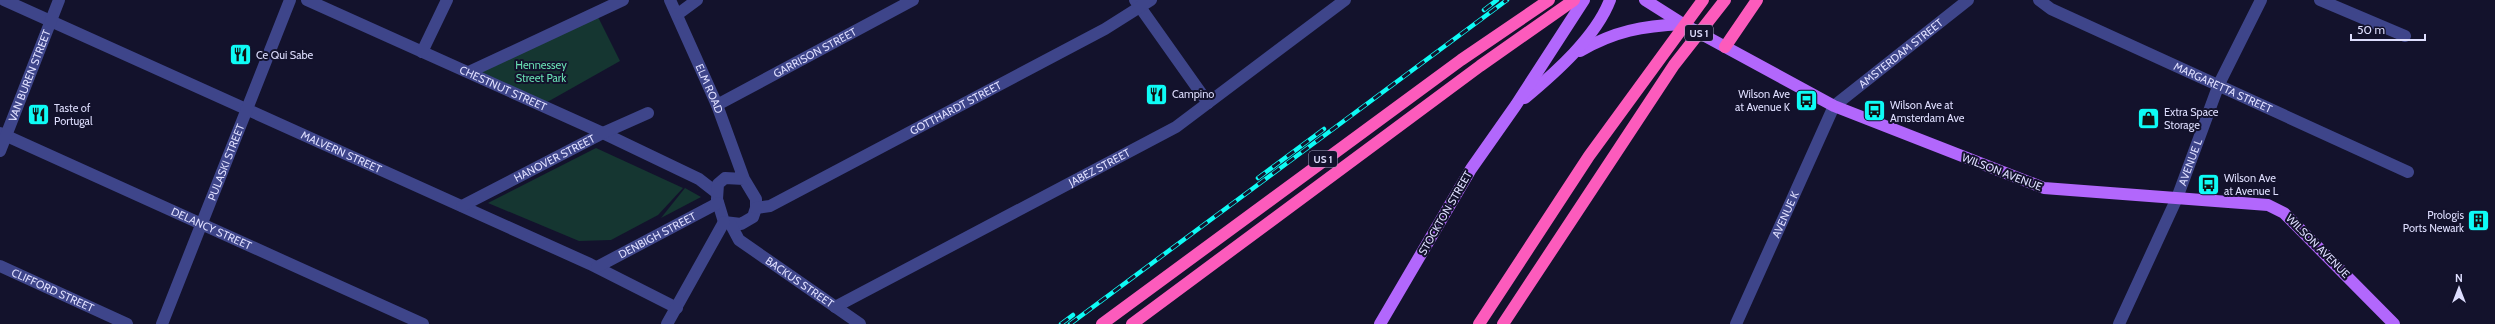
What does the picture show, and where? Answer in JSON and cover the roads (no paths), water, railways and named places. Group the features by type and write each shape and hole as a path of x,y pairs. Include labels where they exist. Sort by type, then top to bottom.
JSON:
{"highway":[{"name":"US 1","path":"1102,324 1409,97 1549,0"},
{"path":"1132,324 1490,58 1574,0"},
{"path":"1479,324 1572,180 1660,55 1703,0"},
{"name":"US 1","path":"1503,324 1674,66 1725,0"},
{"path":"1725,47 1757,0"}],"main road":[{"name":"STOCKTON STREET","path":"1380,324 1471,169 1516,105 1584,0"},
{"name":"STOCKTON STREET","path":"1516,105 1542,84 1598,25 1610,0"},
{"name":"WILSON AVENUE","path":"1645,0 1683,24 1834,106 2044,188 2268,205 2284,213 2394,324"},
{"path":"1568,57 1604,37 1623,31 1645,26 1683,24"}],"street":[{"name":"MALVERN STREET","path":"4,0 597,267 677,308"},
{"name":"VAN BUREN STREET","path":"0,150 3,134 59,0"},
{"name":"PULASKI STREET","path":"162,324 200,223 248,109 290,0"},
{"name":"CHESTNUT STREET","path":"307,0 603,133 699,179 718,198"},
{"path":"422,52 447,0"},
{"path":"468,72 624,0"},
{"name":"ELM ROAD","path":"670,0 678,14 717,105 744,179"},
{"path":"678,14 697,0"},
{"name":"GARRISON STREET","path":"717,105 913,0"},
{"name":"GOTTHARDT STREET","path":"756,208 770,206 1105,29 1138,4 1151,0"},
{"name":"JABEZ STREET","path":"835,307 1176,127 1345,0"},
{"name":"AMSTERDAM STREET","path":"1834,106 1968,0"},
{"name":"MARGARETTA STREET","path":"2039,0 2051,9 2219,84 2408,172"},
{"name":"AVENUE L","path":"2119,324 2176,198 2219,84 2260,0"},
{"path":"2320,0 2405,36"},
{"path":"1138,4 1208,103"},
{"name":"AVENUE K","path":"1736,324 1834,106"},
{"name":"HANOVER STREET","path":"462,206 603,133 648,113"},
{"name":"DELANCY STREET","path":"3,134 423,324"},
{"path":"725,178 718,184 718,198 732,223"},
{"path":"667,324 732,223 753,217 756,208 756,199 744,179 699,179"},
{"name":"DENBIGH STREET","path":"597,267 718,198"},
{"name":"BACKUS STREET","path":"732,223 739,240 860,324"},
{"name":"CLIFFORD STREET","path":"0,266 127,324"}],"railway":[{"path":"1484,10 1497,0"},
{"path":"1070,324 1507,0"},
{"path":"1258,178 1324,129"},
{"path":"1061,324 1073,315"}],"place":[{"name":"Ce Qui Sabe","path":"240,55"},
{"name":"Campino","path":"1156,94"},
{"name":"Wilson Ave at Avenue K","path":"1806,100"},
{"name":"Wilson Ave at Amsterdam Ave","path":"1875,111"},
{"name":"Taste of Portugal","path":"38,114"},
{"name":"Extra Space Storage","path":"2148,118"},
{"name":"Wilson Ave at Avenue L","path":"2208,184"},
{"name":"Prologis Ports Newark","path":"2479,221"}],"park label":[{"name":"Hennessey Street Park","path":"541,71"}]}
